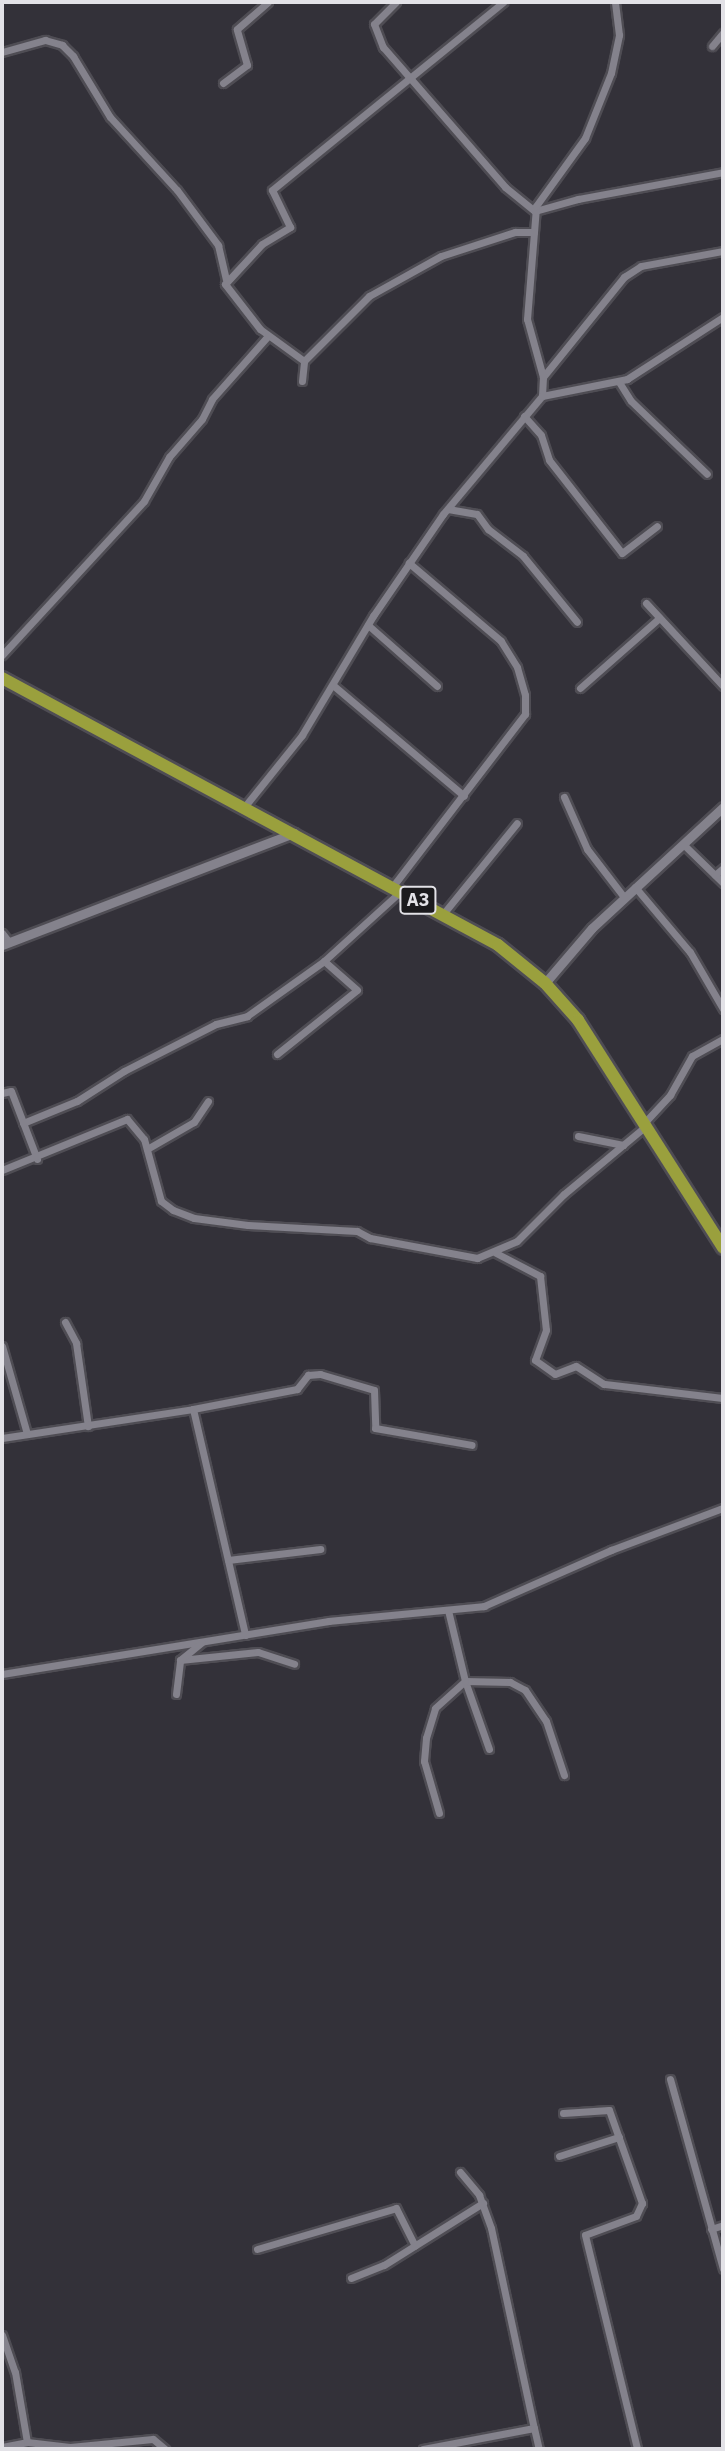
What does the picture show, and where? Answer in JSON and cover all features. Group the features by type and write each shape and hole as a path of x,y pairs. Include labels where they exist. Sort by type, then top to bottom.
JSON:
{"highway":[{"name":"A3","path":"2,678 296,832 498,945 545,983 578,1020 721,1239"}],"street":[{"path":"223,83 247,65 237,29 268,2"},
{"path":"396,2 374,24 383,47 408,79 505,187 535,211"},
{"path":"226,279 262,244 290,227 291,221 272,197 276,184 503,2"},
{"path":"542,396 543,377 527,319 534,281 535,211 540,197 585,138 611,73 619,35 615,2"},
{"path":"712,46 723,33"},
{"path":"2,52 45,40 62,45 73,56 110,117 177,190 218,245 226,279 235,300 267,337 304,361"},
{"path":"535,211 578,199 723,173"},
{"path":"302,381 304,361 353,310 393,281 441,256 515,232 534,232"},
{"path":"543,377 624,277 640,266 723,251"},
{"path":"246,806 302,735 409,563 448,509 542,396 556,390 619,382 723,317"},
{"path":"2,655 38,621 144,502 169,457 202,419 212,399 267,337"},
{"path":"619,382 631,401 707,474"},
{"path":"524,416 541,435 549,460 622,554 656,526"},
{"path":"448,509 477,514 488,529 523,556 578,622"},
{"path":"23,1123 77,1101 124,1071 216,1024 247,1016 324,961 398,888 524,714 523,684 513,657 501,640 409,563"},
{"path":"646,603 723,686"},
{"path":"580,688 659,618"},
{"path":"368,625 437,685"},
{"path":"334,686 464,796"},
{"path":"564,797 587,849 624,897"},
{"path":"545,983 566,954 723,807"},
{"path":"443,914 517,823"},
{"path":"2,933 5,944 296,832"},
{"path":"683,844 723,883"},
{"path":"715,875 723,868"},
{"path":"635,887 690,952 723,1009"},
{"path":"277,1054 357,990 324,961"},
{"path":"2,1171 37,1159 126,1119 139,1131 147,1149 161,1201 194,1218 344,1229 477,1258 496,1253 517,1241 646,1124 670,1095 692,1056 723,1040"},
{"path":"2,1093 11,1091 37,1159"},
{"path":"147,1149 194,1122 208,1101"},
{"path":"578,1136 623,1145"},
{"path":"496,1253 540,1276 546,1330 535,1360 555,1374 576,1366 604,1384 723,1398"},
{"path":"65,1322 76,1343 88,1426"},
{"path":"2,1346 27,1434"},
{"path":"2,1438 193,1409 297,1389 308,1375 320,1374 374,1390 375,1428 472,1445"},
{"path":"193,1409 245,1634"},
{"path":"2,1674 245,1634 448,1610 504,1600 611,1550 723,1508"},
{"path":"228,1560 320,1549"},
{"path":"448,1610 465,1681 489,1749"},
{"path":"176,1694 180,1660 202,1642"},
{"path":"180,1660 258,1652 294,1664"},
{"path":"439,1813 426,1768 426,1738 435,1708 465,1681 510,1682 525,1690 546,1721 565,1775"},
{"path":"670,2079 723,2269"},
{"path":"563,2113 610,2110 642,2211 585,2236 637,2449"},
{"path":"559,2157 619,2137"},
{"path":"460,2172 482,2203 539,2449"},
{"path":"351,2278 374,2271 482,2203"},
{"path":"257,2249 396,2208 415,2246"},
{"path":"711,2229 723,2225"},
{"path":"2,2335 12,2360 27,2442"},
{"path":"423,2449 534,2428"},
{"path":"2,2446 27,2442 71,2447 153,2439 165,2449"}]}
